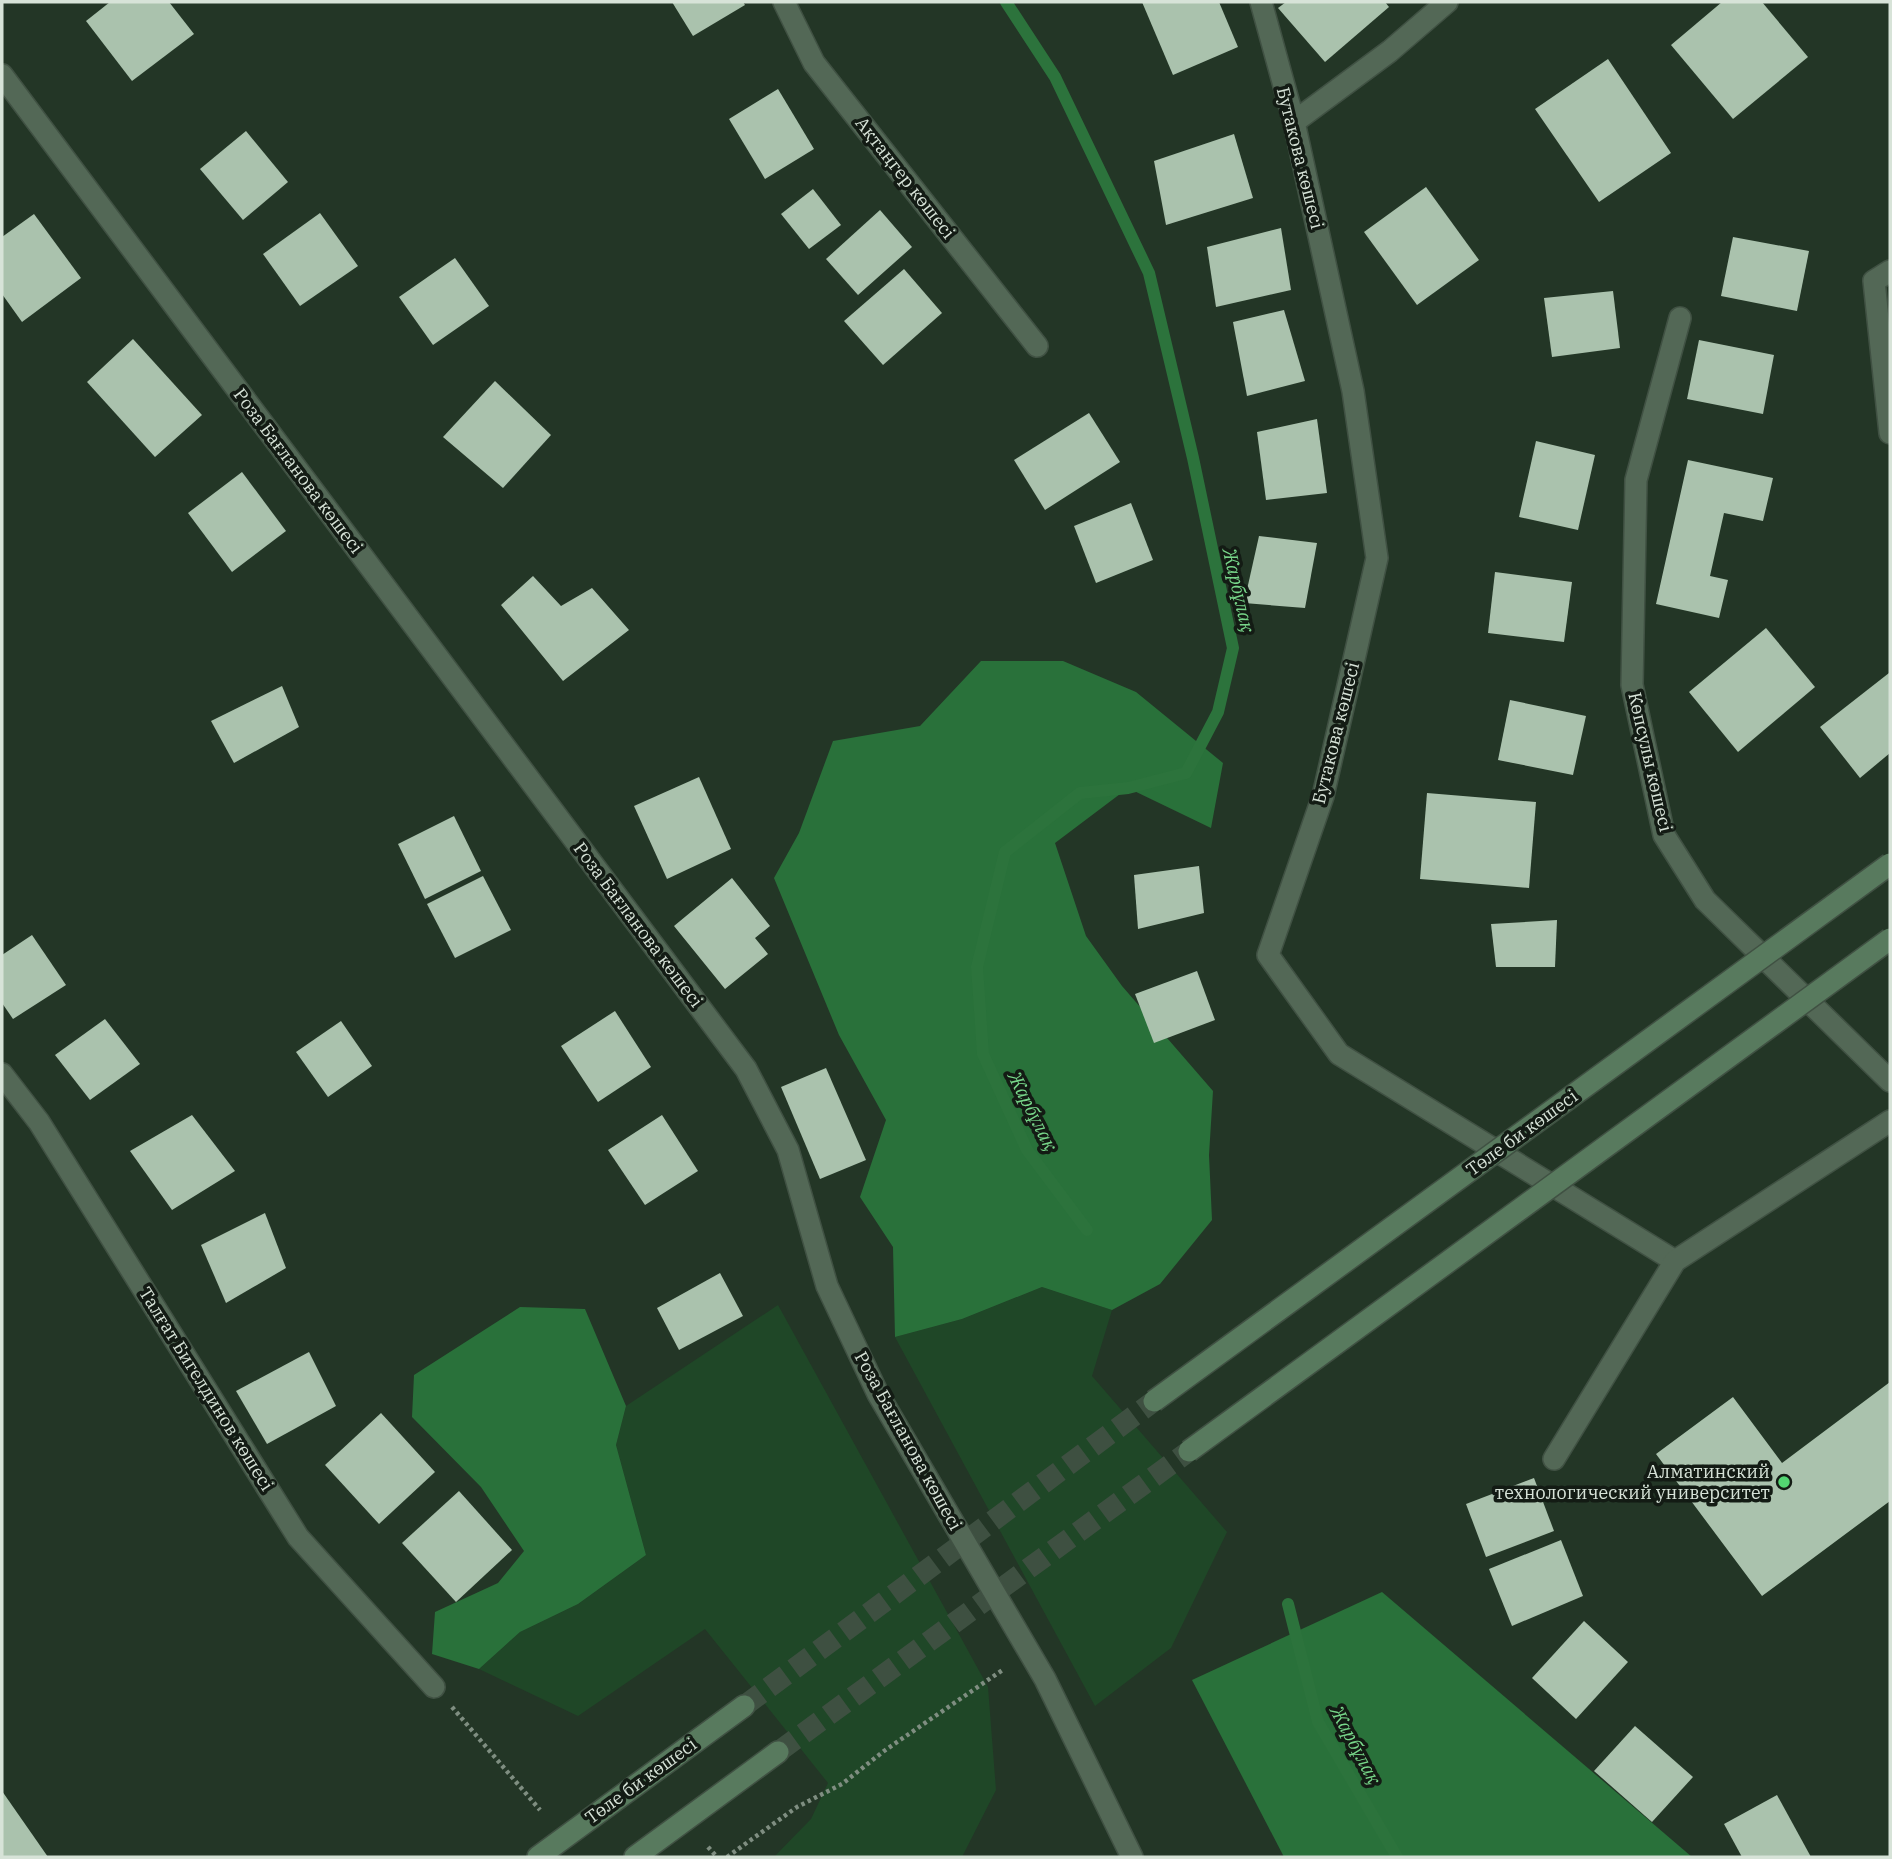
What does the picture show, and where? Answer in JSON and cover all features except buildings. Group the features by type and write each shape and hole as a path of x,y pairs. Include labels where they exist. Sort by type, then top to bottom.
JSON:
{"main road":[{"name":"Төле би көшесі","path":"1154,1402 1890,864"},
{"path":"1189,1451 1890,939"},
{"name":"Төле би көшесі","path":"538,1857 744,1706"},
{"path":"635,1857 778,1752"}],"street":[{"name":"Ақтаңгер көшесі","path":"784,2 814,63 1037,346"},
{"name":"Бутакова көшесі","path":"1261,2 1294,122 1353,391 1377,558 1323,796 1268,955 1339,1054 1675,1261"},
{"path":"1294,122 1390,51 1447,2"},
{"name":"Роза Бағланова көшесі","path":"2,75 746,1069 788,1150 827,1286 877,1394 1045,1679 1132,1857"},
{"path":"1890,271 1874,281 1890,433"},
{"name":"Көпсулы көшесі","path":"1680,317 1636,480 1632,685 1664,835 1705,900 1890,1081"},
{"name":"Талғат Бигелдинов көшесі","path":"2,1074 39,1122 298,1537 434,1687"},
{"path":"1554,1459 1675,1261 1890,1121"}],"path":[{"path":"727,1857 797,1807 842,1784 884,1751 1030,1653"},
{"path":"434,1687 540,1811"},
{"path":"708,1847 717,1857"}],"green space":[{"path":"981,661 1063,661 1136,692 1223,763 1211,828 1128,788 1055,843 1086,936 1122,986 1213,1091 1209,1155 1212,1220 1160,1284 1112,1310 1042,1287 962,1319 895,1337 893,1247 860,1197 886,1120 839,1035 774,878 799,833 833,741 920,726"},
{"path":"1042,1287 1112,1310 1092,1376 1227,1532 1171,1648 1095,1706 895,1337 962,1319"},
{"path":"778,1305 988,1687 996,1790 962,1857 774,1857 811,1819 828,1783 705,1629 578,1716 479,1669 520,1632 578,1604 646,1555 616,1445 626,1406"},
{"path":"520,1307 585,1309 626,1406 616,1445 646,1555 578,1604 520,1632 479,1669 432,1654 435,1612 498,1583 524,1551 481,1487 412,1417 414,1375"},
{"path":"1382,1592 1692,1857 1284,1857 1192,1680"}],"waterway":[{"name":"Жарбұлақ","path":"1006,2 1055,77 1149,273 1193,458 1233,648 1218,712 1186,773 1128,788 1080,793 1005,852 977,967 983,1054 1027,1150 1087,1230"},
{"name":"Жарбұлақ","path":"1288,1604 1318,1722 1397,1857"}],"tunnel":[{"path":"744,1706 1154,1401"},
{"path":"778,1752 1189,1451"}],"place":[{"name":"Алматинский технологический университет","path":"1784,1482"}]}
